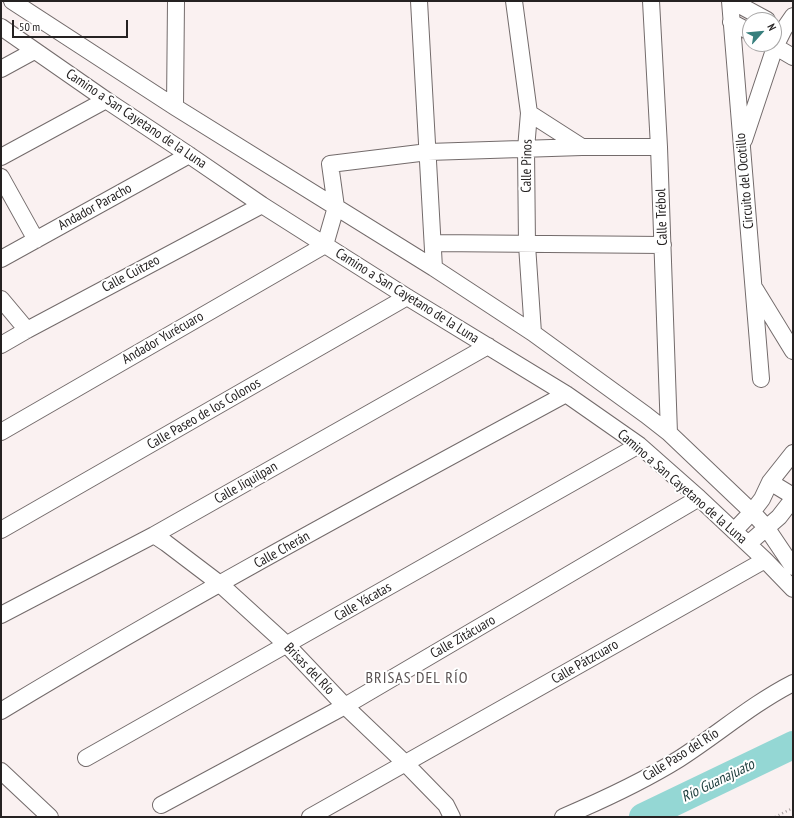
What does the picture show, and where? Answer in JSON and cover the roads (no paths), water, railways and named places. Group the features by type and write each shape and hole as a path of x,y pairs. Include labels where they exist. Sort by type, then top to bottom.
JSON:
{"street":[{"name":"Camino a San Cayetano de la Luna","path":"12,1 175,106 434,268 533,333 669,433 766,527 793,567"},
{"path":"175,106 176,1"},
{"path":"419,1 434,268"},
{"name":"Calle Pinos","path":"514,1 528,113 526,149 527,245 533,333"},
{"name":"Calle Trébol","path":"651,1 659,147 669,433"},
{"path":"731,1 752,7"},
{"name":"Circuito del Ocotillo","path":"731,1 731,22 753,286 793,351"},
{"path":"731,22 742,28"},
{"name":"Camino a San Cayetano de la Luna","path":"1,27 34,51 262,205 566,394 639,445 699,498 765,560 793,589"},
{"path":"782,50 793,57"},
{"path":"1,69 34,51"},
{"path":"742,146 771,52"},
{"path":"1,158 106,100"},
{"path":"528,113 582,147"},
{"path":"325,245 336,207 330,164 428,152 582,147 659,147"},
{"name":"Andador Paracho","path":"1,259 189,155"},
{"path":"1,177 36,240"},
{"name":"Calle Cuitzeo","path":"1,345 262,205"},
{"path":"433,243 662,245"},
{"name":"Andador Yurécuaro","path":"1,432 325,245"},
{"path":"753,286 761,379"},
{"name":"Calle Paseo de los Colonos","path":"1,530 407,296"},
{"path":"1,299 27,330"},
{"name":"Calle Jiquilpan","path":"1,615 154,535 488,346"},
{"name":"Calle Cherán","path":"1,711 53,679 220,584 566,394"},
{"name":"Calle Yácatas","path":"86,758 639,445"},
{"path":"734,531 762,499 770,482 793,453"},
{"path":"770,482 793,496"},
{"name":"Calle Zitácuaro","path":"160,805 345,706 699,498"},
{"path":"748,544 779,517 793,499"},
{"name":"Brisas del Río","path":"154,535 220,584 287,645 345,706 406,764 446,805 452,817"},
{"name":"Calle Pátzcuaro","path":"310,817 765,560"},
{"name":"Calle Paso del Río","path":"563,817 636,784 667,766 774,693 793,683"},
{"path":"1,771 50,817"}],"waterway":[{"name":"Río Guanajuato","path":"643,817 793,745"}],"district":[{"name":"BRISAS DEL RÍO","path":"417,678"}]}
